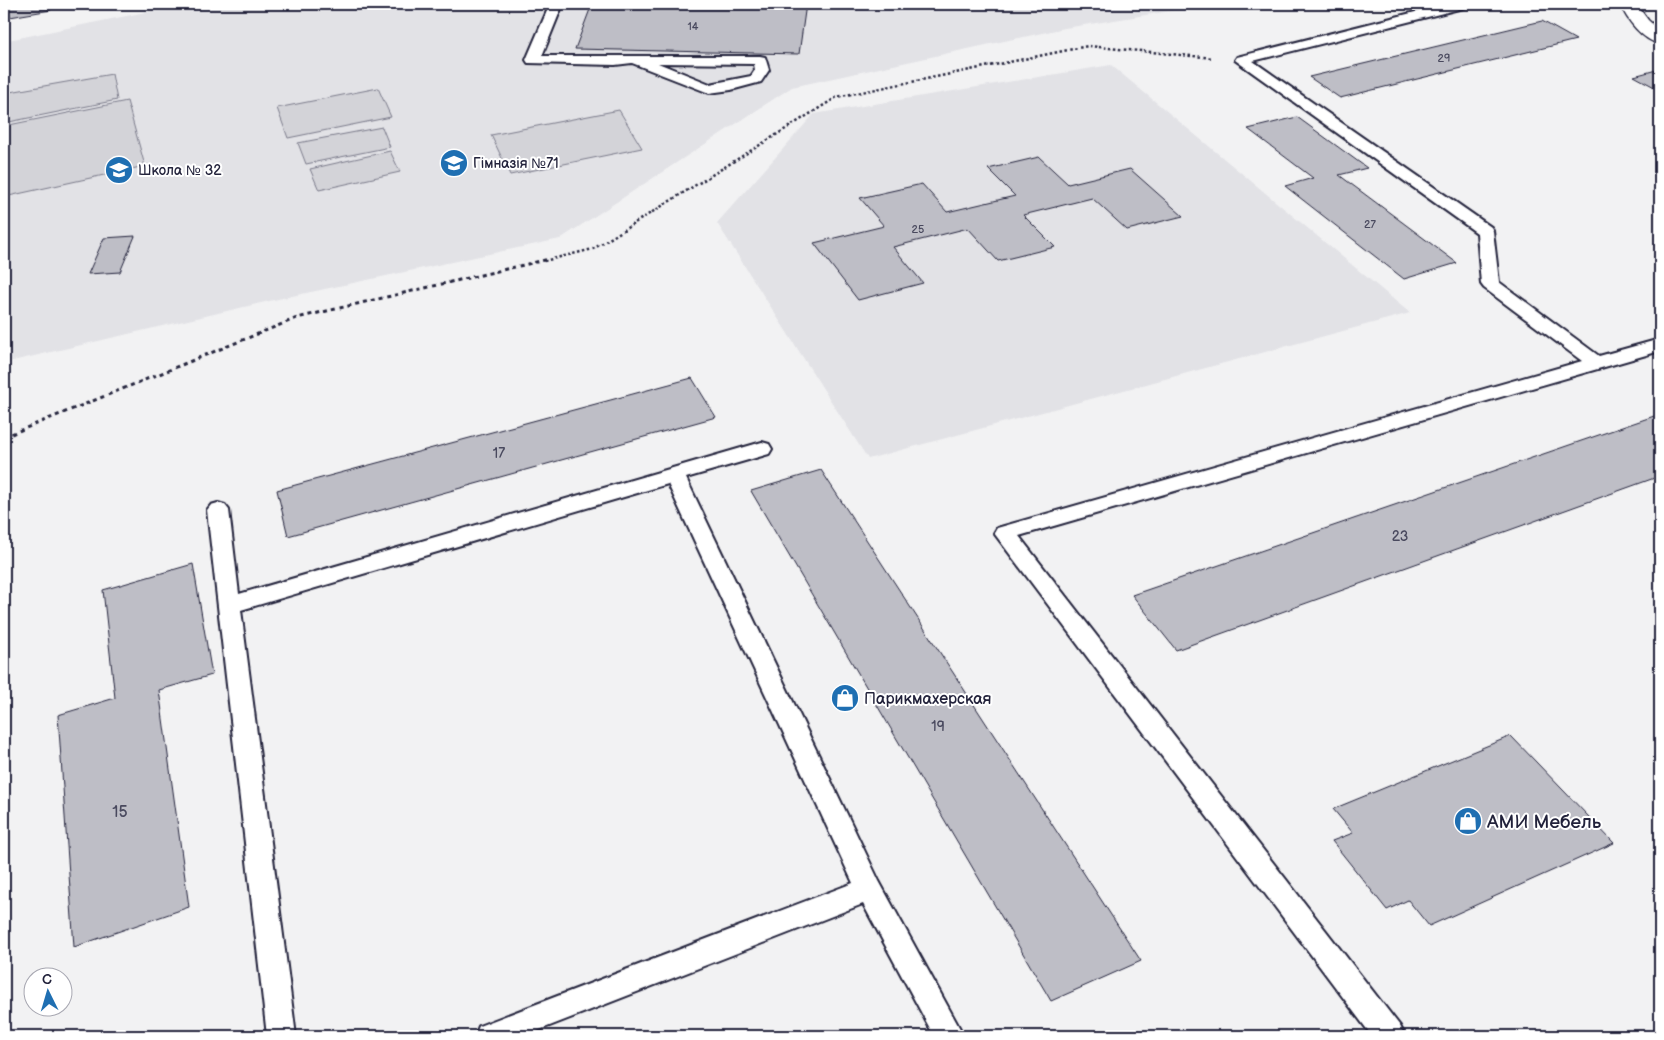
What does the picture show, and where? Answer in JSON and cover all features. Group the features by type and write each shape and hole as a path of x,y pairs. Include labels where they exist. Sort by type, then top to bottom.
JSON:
{"street":[{"path":"1628,4 1633,14 1651,34 1660,39"}],"lane":[{"path":"556,4 533,60 615,61 634,59 760,60 762,70 756,79 731,86 709,89 634,59"},
{"path":"1242,60 1462,4"},
{"path":"1242,60 1485,231 1490,284 1596,363"},
{"path":"1390,1036 1005,533 1660,345"},
{"path":"229,605 762,449"},
{"path":"674,475 869,889 950,1036"},
{"path":"218,510 280,1036"},
{"path":"489,1036 869,889"}],"path":[{"path":"4,437 297,318 593,249 837,97 1088,46 1242,60"}],"shaded area":[{"name":"Гімназія №71","path":"185,4 1214,4 1065,28 792,87 560,239 278,299 4,363 4,41"},
{"path":"1111,65 1410,313 868,459 717,223 814,114"},
{"path":"112,74 117,100 4,123 4,93"},
{"path":"378,88 391,117 288,138 277,108"},
{"path":"127,101 145,166 4,197 4,126"},
{"path":"619,110 642,148 510,175 491,135"},
{"path":"382,127 390,147 306,164 298,143"},
{"path":"390,151 400,172 319,190 310,169"}],"building":[{"path":"4,4 68,4 50,7 51,10 4,18"},
{"path":"592,4 806,4 799,54 575,49"},
{"path":"1542,21 1576,40 1340,98 1309,77"},
{"path":"1660,69 1660,90 1634,76"},
{"path":"1297,117 1367,168 1339,175 1457,263 1404,279 1285,186 1313,178 1248,129"},
{"path":"1039,157 1068,184 1130,169 1183,216 1127,230 1092,198 1023,215 1055,247 998,261 968,228 893,247 923,283 858,300 814,243 884,226 860,198 922,184 947,212 1015,196 988,169"},
{"path":"135,236 120,272 88,274 104,238"},
{"path":"692,378 716,417 288,536 277,490"},
{"path":"1660,414 1660,476 1176,650 1132,595"},
{"path":"821,470 1141,961 1051,1001 751,491"},
{"path":"193,564 212,675 159,690 189,907 74,947 58,715 115,698 103,590"},
{"name":"АМИ Мебель","path":"1511,736 1614,843 1429,926 1408,900 1387,910 1332,841 1353,833 1333,809"}],"place":[{"name":"Гімназія №71","path":"454,163"},
{"name":"Школа № 32","path":"119,170"},
{"name":"Парикмахерская","path":"845,698"},
{"name":"АМИ Мебель","path":"1468,821"}]}
